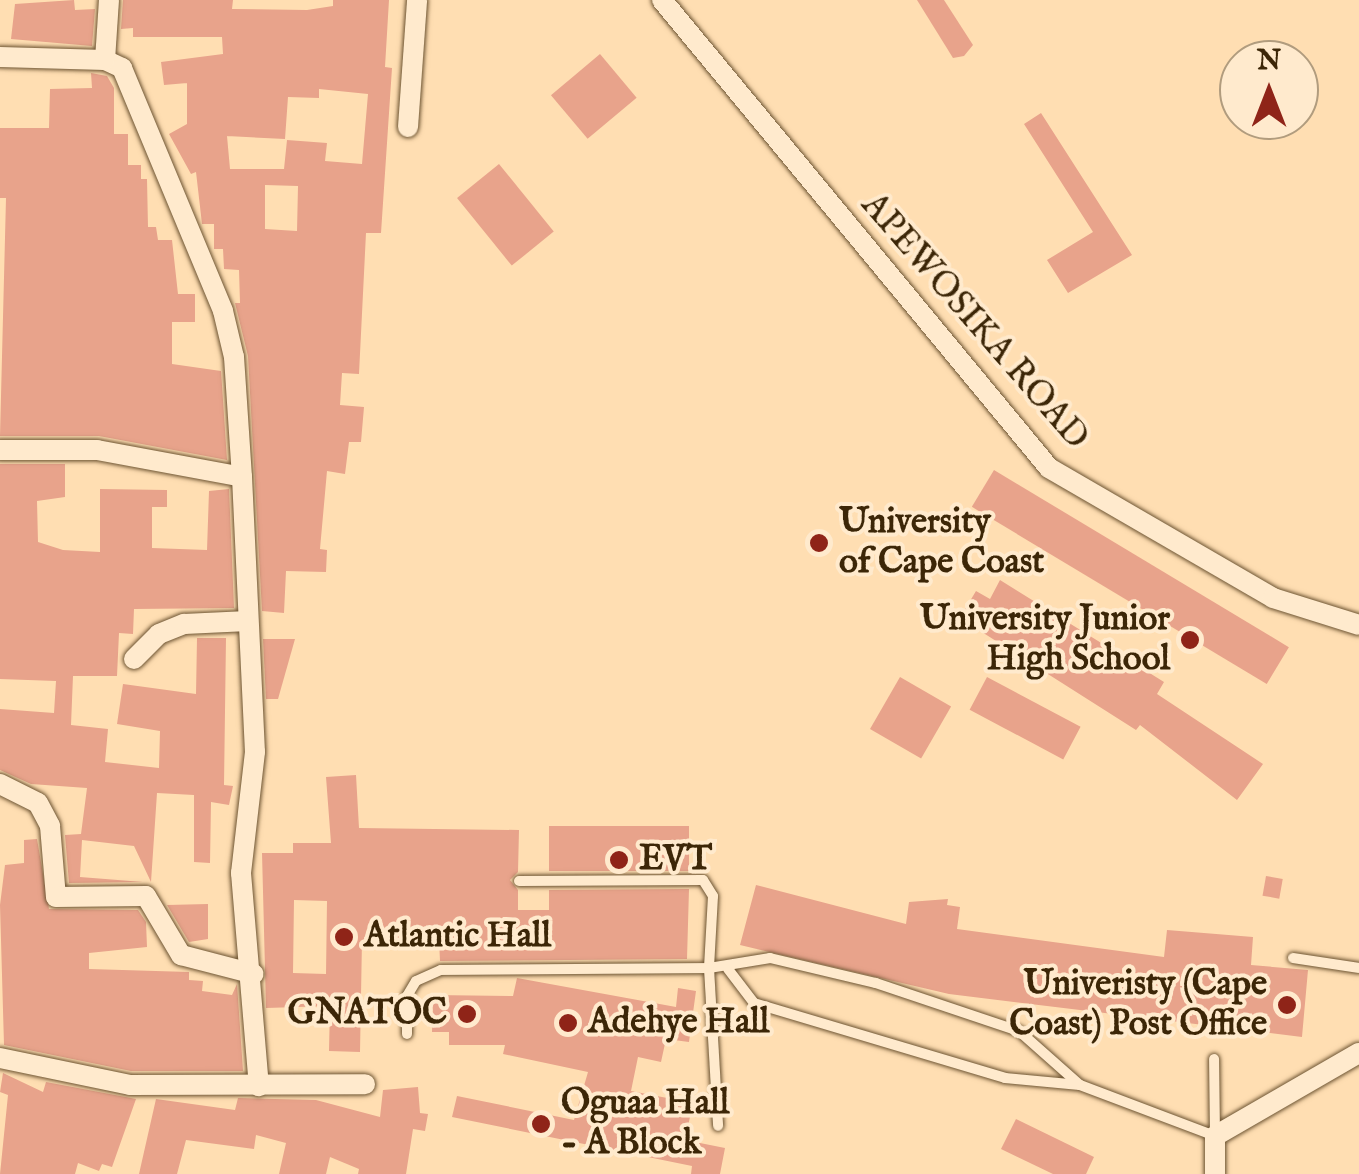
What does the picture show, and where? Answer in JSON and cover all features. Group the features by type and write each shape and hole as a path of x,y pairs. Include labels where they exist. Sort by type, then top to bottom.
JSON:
{"street":[{"path":"106,60 109,0"},
{"path":"408,127 417,0"},
{"name":"APEWOSIKA ROAD","path":"662,0 1049,468 1229,576 1273,598 1359,624"},
{"path":"0,57 106,60 122,68 137,92 223,311 234,357 242,476 254,752 241,873 254,974 259,1086"},
{"path":"0,450 97,450 242,476"},
{"path":"134,659 160,634 184,624 248,620"},
{"path":"0,784 38,803 50,826 56,896 146,896 181,956 254,974"},
{"path":"1216,1174 1214,1136 1359,1054"},
{"path":"0,1058 130,1085 365,1084"}],"lane":[{"path":"519,881 702,880 713,896 709,968 718,1126"},
{"path":"407,1034 407,996 423,976 442,970 728,969 770,958 876,984 1019,1032 1080,1085"},
{"path":"1293,958 1359,968"},
{"path":"728,969 754,1003 1006,1078 1080,1085 1214,1136 1214,1060"}],"building":[{"path":"74,0 75,10 95,9 92,46 11,39 15,4"},
{"path":"123,0 233,0 232,9 307,10 333,6 333,0 389,0 385,67 392,68 381,233 366,233 359,374 342,373 340,405 364,407 361,442 349,442 345,474 327,471 320,549 327,550 326,572 286,571 284,613 262,611 248,356 235,303 240,303 239,270 224,269 223,249 214,249 214,224 202,224 196,172 191,174 169,134 187,124 187,83 164,85 161,62 223,54 222,37 133,37 133,28 121,29","holes":["319,89 368,94 362,164 325,161 327,143 287,140 284,169 230,169 227,136 285,139 288,97 319,98","265,185 298,186 297,231 265,229"]},
{"path":"917,0 944,0 973,45 964,56 953,58"},
{"path":"600,54 637,98 588,139 551,95"},
{"path":"91,73 107,76 114,88 114,134 128,134 128,165 141,165 141,179 147,179 148,227 156,227 158,240 172,240 178,294 195,294 195,322 172,322 172,364 221,371 227,460 99,436 0,436 6,198 0,198 0,128 49,128 50,89 92,88"},
{"path":"1041,113 1132,255 1068,293 1047,260 1093,232 1024,124"},
{"path":"499,164 554,232 512,266 457,198"},
{"path":"0,464 65,464 65,497 37,501 38,542 63,550 100,552 100,489 167,490 167,507 152,507 152,548 207,550 209,491 229,489 234,608 134,609 133,634 119,633 117,676 73,676 71,725 108,729 105,762 159,768 160,731 117,724 123,684 196,694 197,638 226,638 224,785 233,786 229,805 211,802 210,863 194,862 194,795 157,793 151,882 134,846 82,840 80,877 143,882 69,883 65,835 81,834 87,788 31,784 0,770 0,709 54,713 56,681 0,679"},
{"path":"994,470 1289,647 1267,684 972,507"},
{"path":"1000,580 1164,682 1157,694 1263,764 1237,800 1140,725 1136,730 974,627 978,619 964,611 976,591 990,599"},
{"path":"263,639 295,639 278,699 266,699"},
{"path":"900,677 951,706 921,758 870,729"},
{"path":"987,677 1081,727 1063,759 970,710"},
{"path":"356,775 359,828 519,830 518,872 510,880 518,890 518,910 549,910 549,890 689,889 687,959 440,961 439,940 362,940 360,1052 329,1051 330,1006 266,1008 262,853 293,853 293,843 331,843 326,777","holes":["294,900 327,901 326,974 293,973"]},
{"name":"EVT","path":"549,826 689,826 689,871 549,871"},
{"path":"37,839 49,909 138,910 146,922 147,947 89,953 89,969 189,972 189,980 203,981 202,991 232,995 237,984 243,1071 131,1071 4,1045 0,905 5,865 24,863 24,840"},
{"path":"1266,876 1283,879 1279,899 1263,896"},
{"path":"756,885 906,924 909,902 948,899 947,905 960,907 957,929 1164,957 1167,930 1253,937 1251,965 1308,970 1302,1037 949,994 740,945"},
{"path":"208,904 208,939 189,942 167,905"},
{"path":"517,978 676,1007 678,988 696,991 689,1042 666,1039 661,1062 638,1057 631,1091 693,1103 685,1140 725,1148 720,1174 691,1174 692,1166 452,1117 457,1096 574,1120 588,1072 503,1054 505,1045 449,1045 449,1032 432,1032 433,995 513,996"},
{"path":"3,1073 43,1092 46,1082 136,1099 112,1167 102,1164 99,1171 78,1163 75,1174 0,1174 8,1095 0,1092"},
{"path":"418,1087 420,1113 428,1114 425,1131 413,1129 406,1174 358,1174 359,1169 330,1157 326,1174 279,1174 286,1143 256,1135 254,1149 186,1140 177,1174 139,1174 156,1099 235,1110 238,1098 316,1100 380,1117 383,1090"},
{"path":"1016,1119 1094,1157 1086,1174 1053,1174 1001,1149"}],"place":[{"name":"University of Cape Coast","path":"819,543"},
{"name":"University Junior High School","path":"1190,640"},
{"name":"EVT","path":"619,860"},
{"name":"Atlantic Hall","path":"344,937"},
{"name":"Univeristy (Cape Coast) Post Office","path":"1287,1005"},
{"name":"GNATOC","path":"467,1014"},
{"name":"Adehye Hall","path":"568,1023"},
{"name":"Oguaa Hall - A Block","path":"541,1124"}]}
